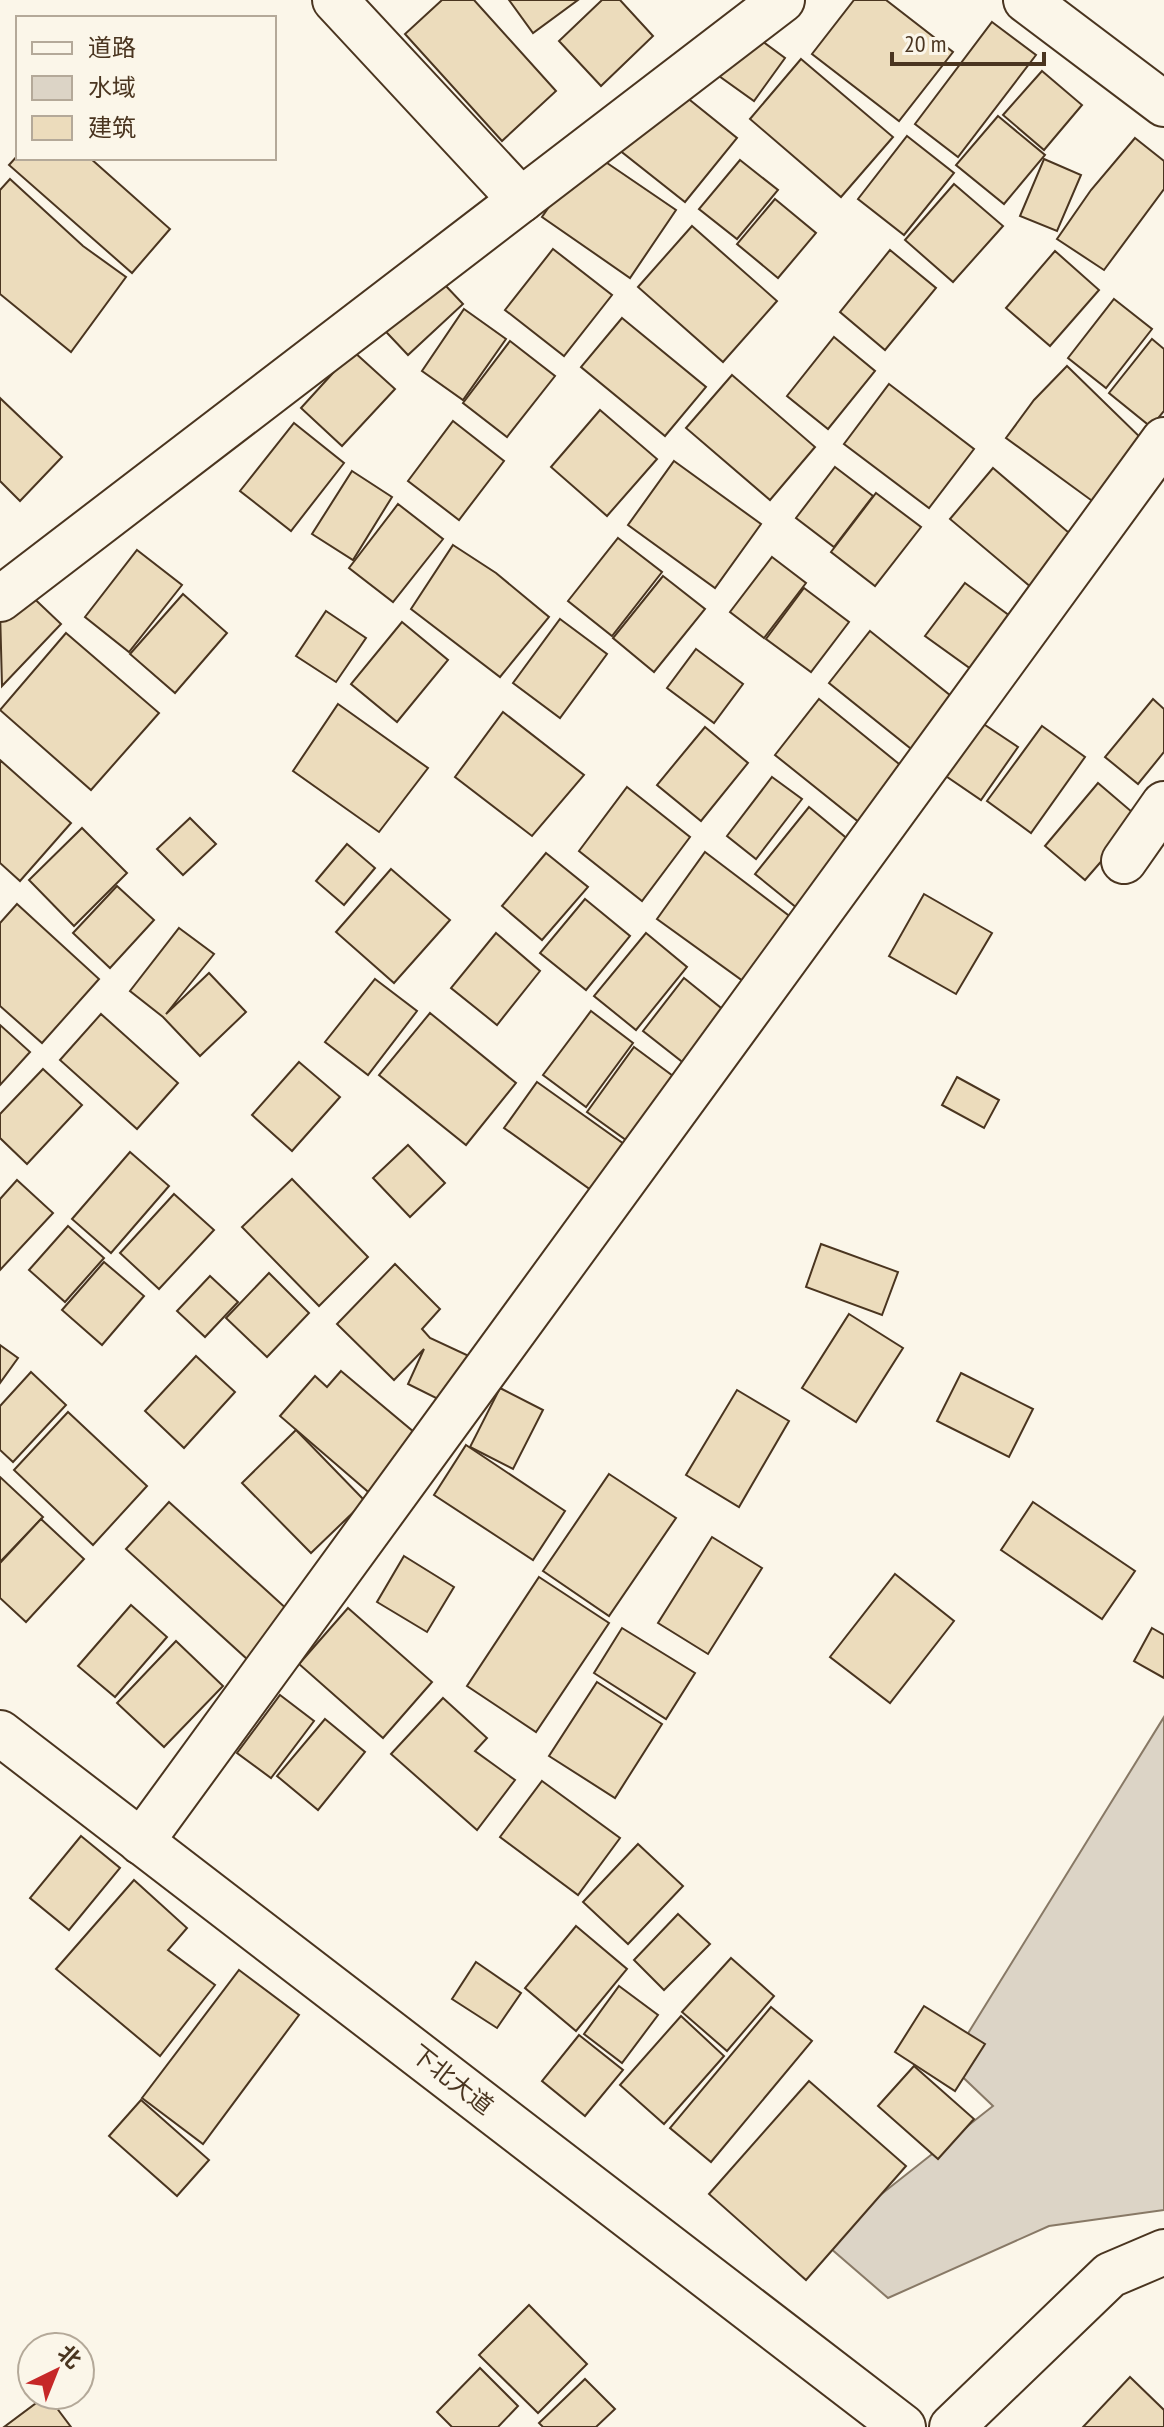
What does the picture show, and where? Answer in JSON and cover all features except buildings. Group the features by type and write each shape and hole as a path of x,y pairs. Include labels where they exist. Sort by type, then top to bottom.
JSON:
{"street":[{"path":"335,0 521,200"},
{"path":"0,599 782,0"},
{"path":"1026,0 1164,104"},
{"path":"141,1842 1164,440"},
{"path":"1124,861 1164,804"},
{"name":"下北大道","path":"0,1733 903,2427"},
{"path":"952,2427 1110,2275 1164,2252"}],"water":[{"path":"1164,1717 1164,2210 1049,2226 888,2298 822,2241 993,2106 949,2064"}]}
